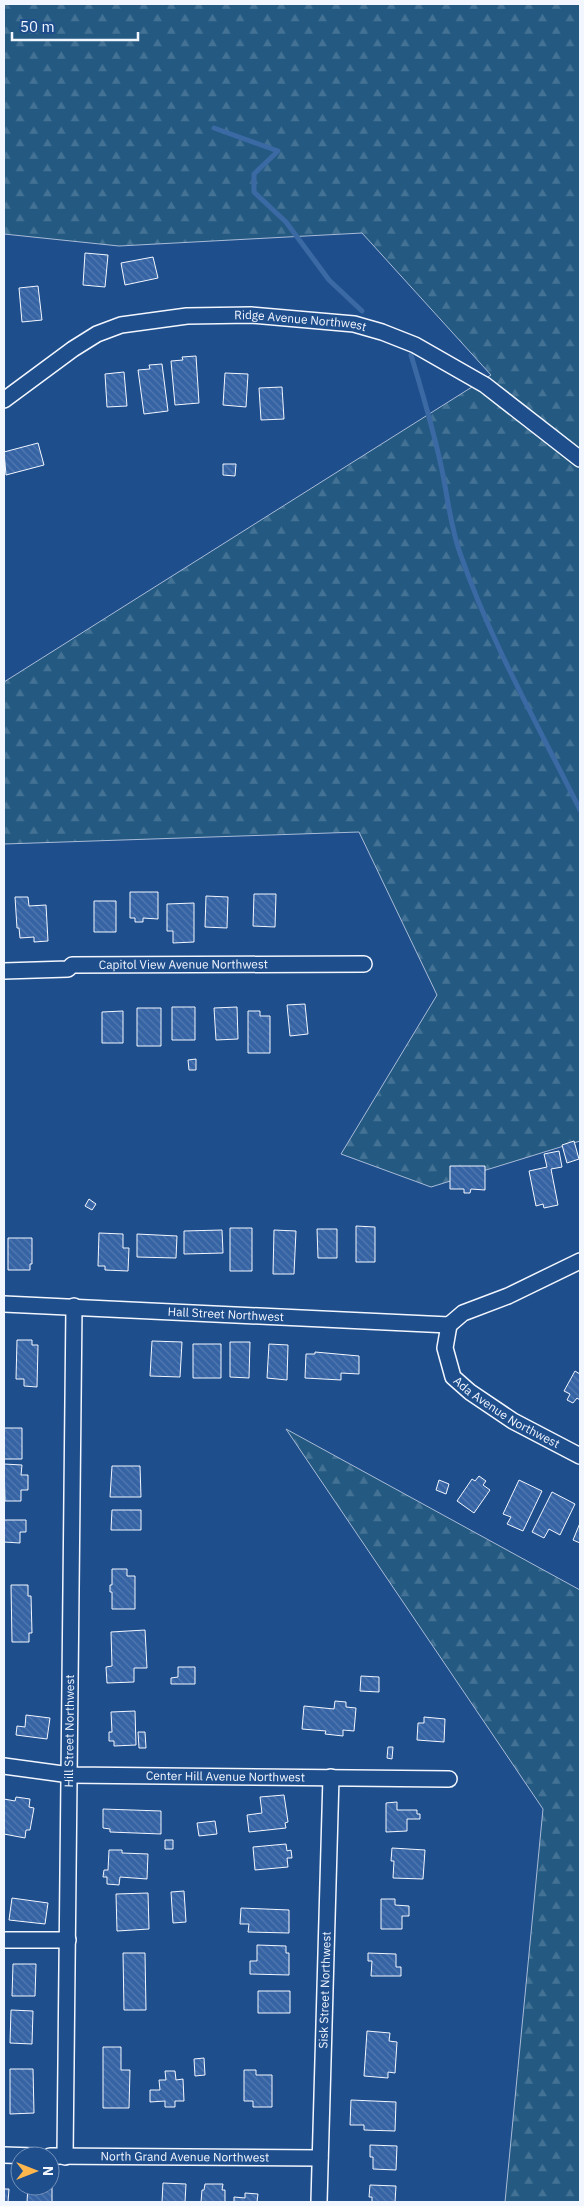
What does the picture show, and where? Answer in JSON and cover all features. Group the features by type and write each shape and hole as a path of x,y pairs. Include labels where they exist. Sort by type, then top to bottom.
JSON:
{"street":[{"name":"Ridge Avenue Northwest","path":"4,400 73,349 97,334 122,325 187,316 251,315 354,324 382,332 415,345 485,385 580,459"},
{"name":"Capitol View Avenue Northwest","path":"4,971 68,969 72,965 364,964"},
{"path":"449,1325 463,1313 508,1296 580,1261"},
{"name":"Hall Street Northwest","path":"4,1304 449,1325"},
{"name":"Hill Street Northwest","path":"58,2146 68,1940 74,1306"},
{"name":"Ada Avenue Northwest","path":"449,1325 445,1348 453,1377 470,1392 513,1421 580,1456"},
{"name":"Center Hill Avenue Northwest","path":"4,1766 70,1775 449,1779"},
{"name":"Sisk Street Northwest","path":"319,2202 331,1777"},
{"path":"4,1940 68,1940"},
{"name":"North Grand Avenue Northwest","path":"60,2156 320,2158"}],"green space":[{"path":"4,4 580,4 580,1141 431,1187 341,1154 437,995 359,832 4,844 4,682 491,375 362,233 119,246 4,234"},
{"path":"286,1429 580,1590 580,2202 505,2202 543,1809"}],"building":[{"path":"85,253 108,255 105,287 83,285"},
{"path":"153,257 158,278 125,285 121,263"},
{"path":"38,286 42,320 22,322 19,288"},
{"path":"196,356 199,403 175,405 171,361 183,360 182,357"},
{"path":"162,364 168,411 144,414 138,370 150,369 149,365"},
{"path":"124,372 127,406 107,407 105,374"},
{"path":"225,373 248,374 246,407 223,405"},
{"path":"282,387 284,419 261,420 259,388"},
{"path":"38,443 44,465 6,475 4,452"},
{"path":"223,464 236,464 235,476 223,475"},
{"path":"130,892 158,892 158,919 143,918 143,922 135,922 135,918 130,918"},
{"path":"254,894 276,894 275,927 253,926"},
{"path":"206,896 228,897 227,928 205,927"},
{"path":"15,897 28,897 29,906 46,905 48,941 34,942 34,937 20,938 19,928 17,928"},
{"path":"94,901 116,901 116,932 94,932"},
{"path":"194,903 194,942 173,943 173,931 167,931 167,904"},
{"path":"305,1004 308,1034 290,1036 287,1005"},
{"path":"172,1007 195,1007 195,1040 172,1040"},
{"path":"237,1007 238,1039 216,1040 214,1008"},
{"path":"137,1008 161,1008 161,1046 137,1046"},
{"path":"123,1011 123,1043 102,1043 102,1012"},
{"path":"248,1011 260,1011 260,1016 270,1016 270,1053 248,1053"},
{"path":"196,1059 196,1070 189,1070 188,1060"},
{"path":"574,1141 579,1159 567,1163 562,1145"},
{"path":"559,1151 562,1167 551,1169 558,1205 544,1208 543,1204 536,1206 529,1171 547,1167 544,1154"},
{"path":"450,1166 485,1166 485,1190 471,1189 470,1193 464,1193 464,1189 450,1189"},
{"path":"89,1199 96,1204 92,1210 85,1206"},
{"path":"356,1226 375,1227 375,1262 356,1262"},
{"path":"230,1228 252,1228 252,1271 230,1271"},
{"path":"317,1229 337,1229 337,1258 318,1258"},
{"path":"222,1230 223,1253 184,1254 184,1231"},
{"path":"274,1230 296,1231 294,1274 273,1274"},
{"path":"99,1233 123,1234 123,1248 129,1248 128,1271 105,1270 105,1266 98,1266"},
{"path":"137,1234 177,1236 176,1258 137,1257"},
{"path":"8,1238 32,1238 32,1264 30,1264 30,1270 8,1270"},
{"path":"17,1340 32,1340 32,1345 38,1345 37,1387 24,1386 24,1379 16,1379"},
{"path":"152,1341 182,1342 180,1377 150,1376"},
{"path":"230,1342 250,1342 249,1378 230,1377"},
{"path":"193,1344 221,1344 221,1378 193,1378"},
{"path":"269,1344 288,1345 287,1380 267,1378"},
{"path":"315,1352 359,1356 359,1374 341,1373 341,1380 305,1378 306,1354 315,1354"},
{"path":"575,1371 580,1374 580,1400 577,1398 573,1403 567,1400 570,1394 564,1391"},
{"path":"4,1428 22,1428 22,1459 4,1459"},
{"path":"4,1464 22,1465 21,1475 28,1475 28,1490 21,1490 21,1501 5,1501"},
{"path":"112,1466 140,1466 141,1497 110,1497"},
{"path":"479,1476 486,1481 483,1485 490,1490 474,1513 457,1501 472,1479 475,1481"},
{"path":"439,1480 449,1484 446,1494 436,1490"},
{"path":"519,1480 542,1491 523,1531 507,1524 511,1517 503,1514"},
{"path":"552,1492 575,1504 560,1535 549,1529 544,1538 532,1532"},
{"path":"112,1510 141,1510 141,1530 111,1530"},
{"path":"4,1520 26,1520 26,1532 20,1532 20,1543 4,1542"},
{"path":"580,1523 580,1543 573,1540"},
{"path":"112,1569 127,1569 127,1576 135,1576 135,1609 112,1609 110,1585 112,1585"},
{"path":"11,1585 28,1585 28,1596 31,1596 32,1633 29,1633 29,1642 12,1642"},
{"path":"145,1630 147,1668 134,1668 134,1682 107,1683 106,1667 112,1666 111,1632"},
{"path":"178,1667 195,1667 195,1684 171,1684 171,1678 178,1677"},
{"path":"361,1676 379,1677 379,1692 360,1691"},
{"path":"335,1701 346,1702 346,1707 356,1708 354,1731 343,1730 343,1736 325,1734 326,1731 302,1729 304,1706 334,1709"},
{"path":"135,1711 136,1745 114,1746 114,1741 109,1741 109,1732 112,1732 111,1712"},
{"path":"26,1715 50,1718 47,1739 16,1735 17,1726 25,1727"},
{"path":"424,1717 445,1719 444,1742 417,1740 418,1723 424,1723"},
{"path":"138,1732 145,1732 146,1748 139,1748"},
{"path":"388,1747 393,1747 392,1759 387,1758"},
{"path":"284,1795 288,1822 285,1823 286,1828 249,1832 247,1815 262,1813 260,1797"},
{"path":"16,1797 30,1799 29,1807 34,1808 30,1830 26,1830 25,1838 4,1834 4,1799 15,1801"},
{"path":"397,1802 397,1810 417,1810 417,1814 420,1814 420,1819 407,1819 407,1831 386,1832 386,1803"},
{"path":"103,1809 161,1811 161,1834 110,1832 110,1829 103,1828"},
{"path":"215,1821 217,1834 199,1836 197,1823"},
{"path":"165,1840 173,1840 173,1849 165,1849"},
{"path":"286,1844 287,1851 291,1850 292,1858 287,1858 288,1867 255,1870 253,1847"},
{"path":"392,1848 425,1850 423,1879 393,1878 394,1861 391,1861"},
{"path":"109,1850 122,1850 122,1853 148,1854 147,1879 120,1877 119,1885 107,1884 107,1877 103,1877 104,1870 108,1870"},
{"path":"184,1891 186,1922 173,1923 171,1892"},
{"path":"148,1893 149,1929 117,1931 116,1894"},
{"path":"12,1898 48,1903 45,1924 9,1920"},
{"path":"381,1899 395,1899 395,1905 409,1906 409,1916 402,1916 402,1929 381,1929"},
{"path":"241,1908 289,1910 289,1933 248,1932 249,1924 240,1924"},
{"path":"257,1945 286,1946 286,1953 289,1953 289,1975 250,1974 250,1961 257,1961"},
{"path":"123,1953 145,1953 146,2010 124,2010"},
{"path":"368,1953 396,1954 396,1967 401,1967 401,1976 371,1976 372,1961 368,1961"},
{"path":"13,1964 36,1964 35,1996 12,1996"},
{"path":"258,1991 290,1991 290,2013 258,2013"},
{"path":"11,2010 33,2011 32,2044 10,2043"},
{"path":"367,2031 390,2033 389,2041 397,2042 395,2073 388,2072 388,2078 364,2076"},
{"path":"103,2047 121,2047 121,2070 130,2070 129,2108 103,2108"},
{"path":"204,2058 205,2075 195,2076 194,2059"},
{"path":"10,2069 33,2069 34,2113 10,2114"},
{"path":"244,2070 256,2070 256,2075 272,2075 272,2107 253,2107 253,2101 244,2101"},
{"path":"165,2071 175,2071 176,2080 183,2079 184,2101 175,2101 175,2107 165,2107 165,2101 150,2102 150,2090 160,2090 159,2080 166,2080"},
{"path":"351,2100 396,2102 395,2131 364,2130 364,2125 350,2125"},
{"path":"370,2145 397,2146 396,2170 373,2169"},
{"path":"163,2183 186,2184 185,2202 162,2202"},
{"path":"205,2184 223,2184 222,2190 225,2190 225,2202 201,2202 202,2190 204,2190"},
{"path":"370,2185 396,2186 395,2202 372,2202 372,2197 369,2197"},
{"path":"4,2189 9,2189 8,2202 4,2202"},
{"path":"245,2193 258,2194 257,2202 234,2202 234,2197 245,2198"},
{"path":"27,2196 52,2196 52,2202 27,2202"}],"waterway":[{"path":"214,128 278,151 254,174 254,192 286,222 329,280 362,311"},
{"path":"411,355 436,445 454,534 472,586 516,683 580,810"}]}
